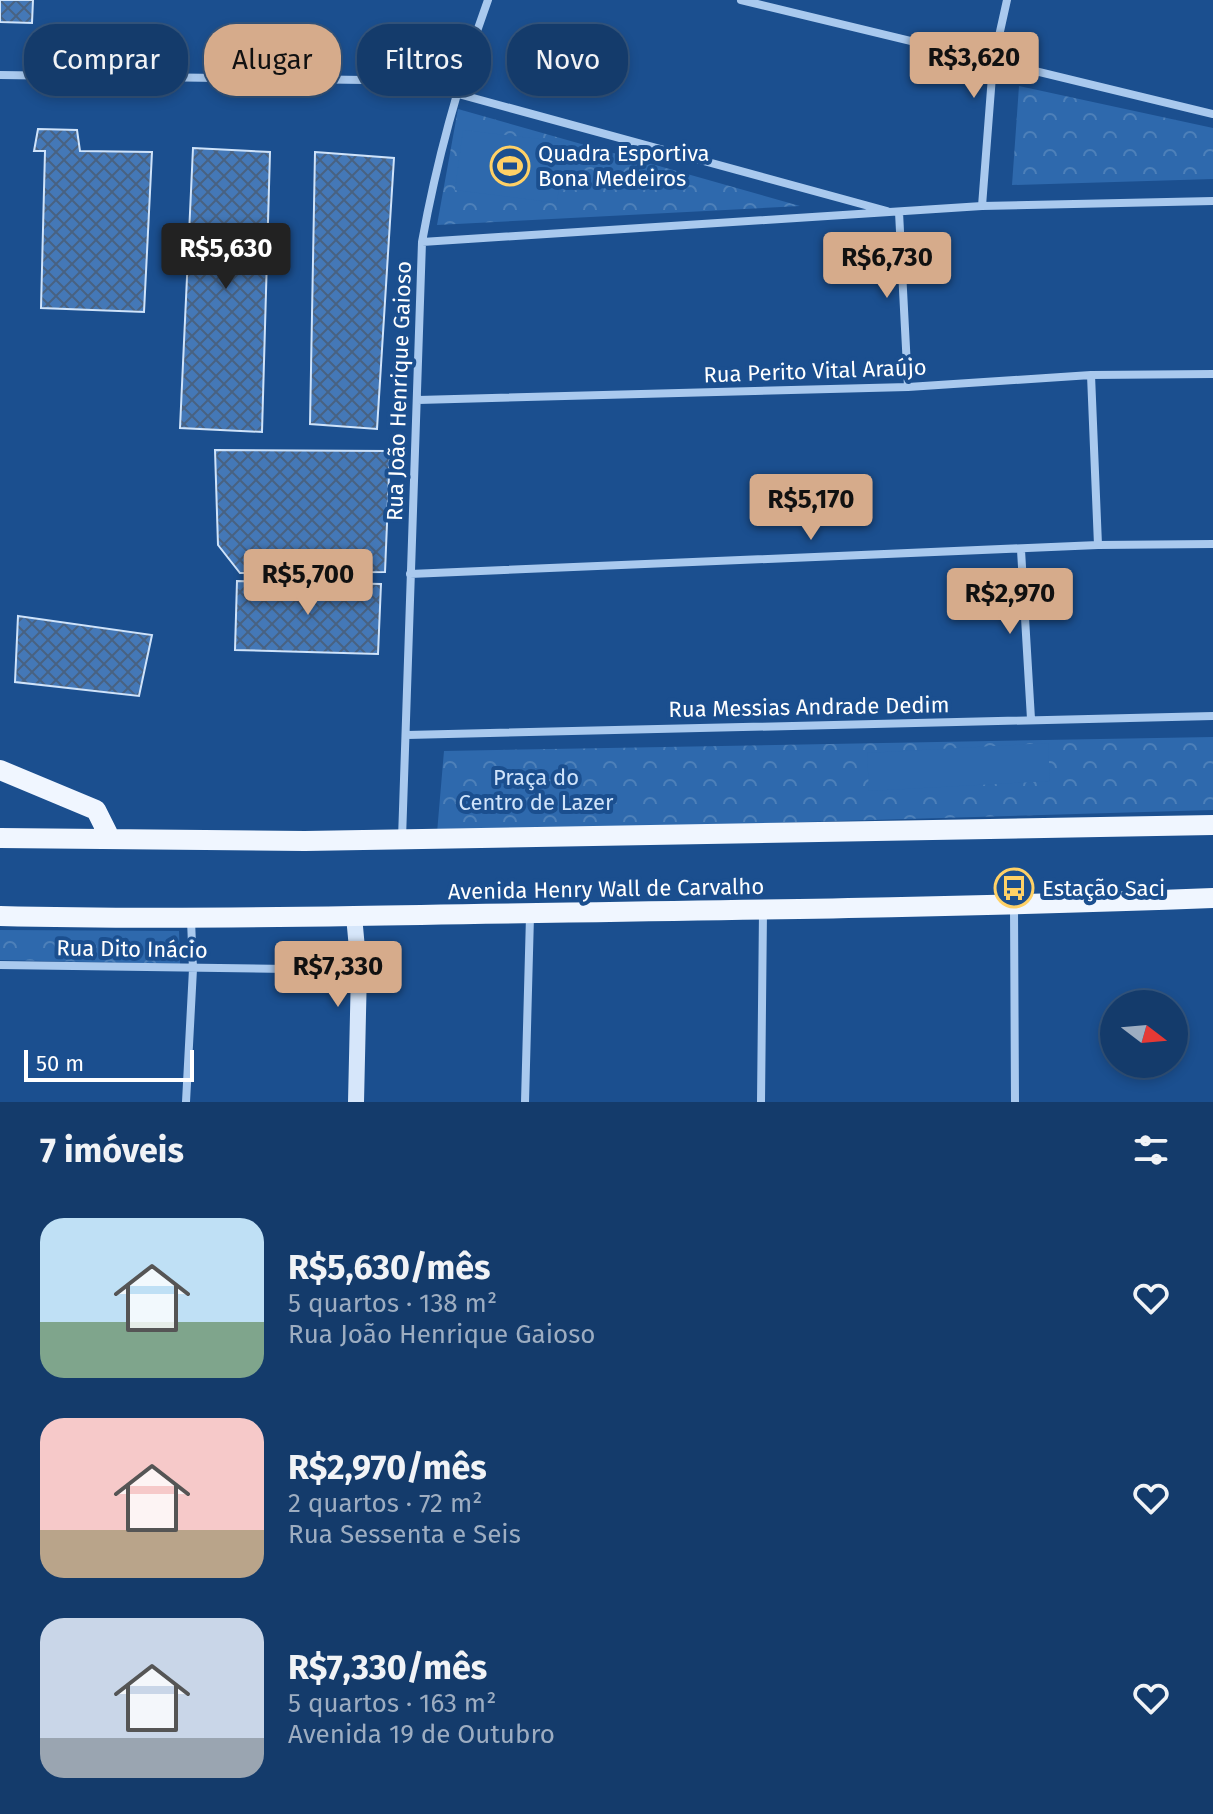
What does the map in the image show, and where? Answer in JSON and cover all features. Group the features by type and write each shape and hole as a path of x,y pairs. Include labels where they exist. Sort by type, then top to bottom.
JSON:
{"main road":[{"path":"0,770 96,810 110,838"},
{"path":"0,838 402,840 1213,825"},
{"name":"Avenida Henry Wall de Carvalho","path":"0,916 191,920 530,916 1014,907 1213,898"}],"street":[{"name":"Rua João Henrique Gaioso","path":"479,24 488,0"},
{"path":"741,0 1213,114"},
{"path":"982,206 993,63 1007,0"},
{"path":"0,75 357,80"},
{"name":"Rua João Henrique Gaioso","path":"402,840 422,242 435,167 454,96"},
{"path":"470,96 887,211"},
{"path":"422,242 982,206 1213,201"},
{"path":"899,212 908,387"},
{"name":"Rua Perito Vital Araújo","path":"418,400 908,387 1091,375 1213,374"},
{"path":"1091,375 1098,545"},
{"path":"410,574 1098,545 1213,544"},
{"path":"1021,550 1031,719"},
{"name":"Rua Messias Andrade Dedim","path":"407,735 1213,716"},
{"path":"1014,907 1015,1102"},
{"path":"761,1102 763,911"},
{"path":"354,916 359,970 356,1102"},
{"path":"525,1102 530,916"},
{"path":"186,1102 193,969 191,920"},
{"name":"Rua Dito Inácio","path":"0,965 359,970"}],"green space":[{"path":"1019,86 1213,128 1213,179 1012,185"},
{"path":"458,109 800,206 437,225"},
{"name":"Quadra Esportiva Bona Medeiros","path":"463,130 564,142 557,203 455,190"},
{"name":"Praça do Centro de Lazer","path":"1213,737 1213,810 437,833 444,751"},
{"path":"1048,743 1050,781 869,791 867,753"},
{"path":"0,930 179,931 180,964 0,960"}],"building":[{"path":"0,0 33,0 32,23 0,22"},
{"path":"38,129 77,130 80,151 152,152 144,312 41,308 45,151 34,151"},
{"path":"193,148 270,152 262,432 180,428"},
{"path":"315,152 394,158 377,429 310,424"},
{"path":"215,450 390,451 385,572 240,573 218,545"},
{"path":"237,581 381,584 378,654 235,650"},
{"path":"18,616 152,635 139,696 15,682"}],"place":[{"name":"Quadra Esportiva Bona Medeiros","path":"510,166"},
{"name":"Estação Saci","path":"1014,888"}]}
